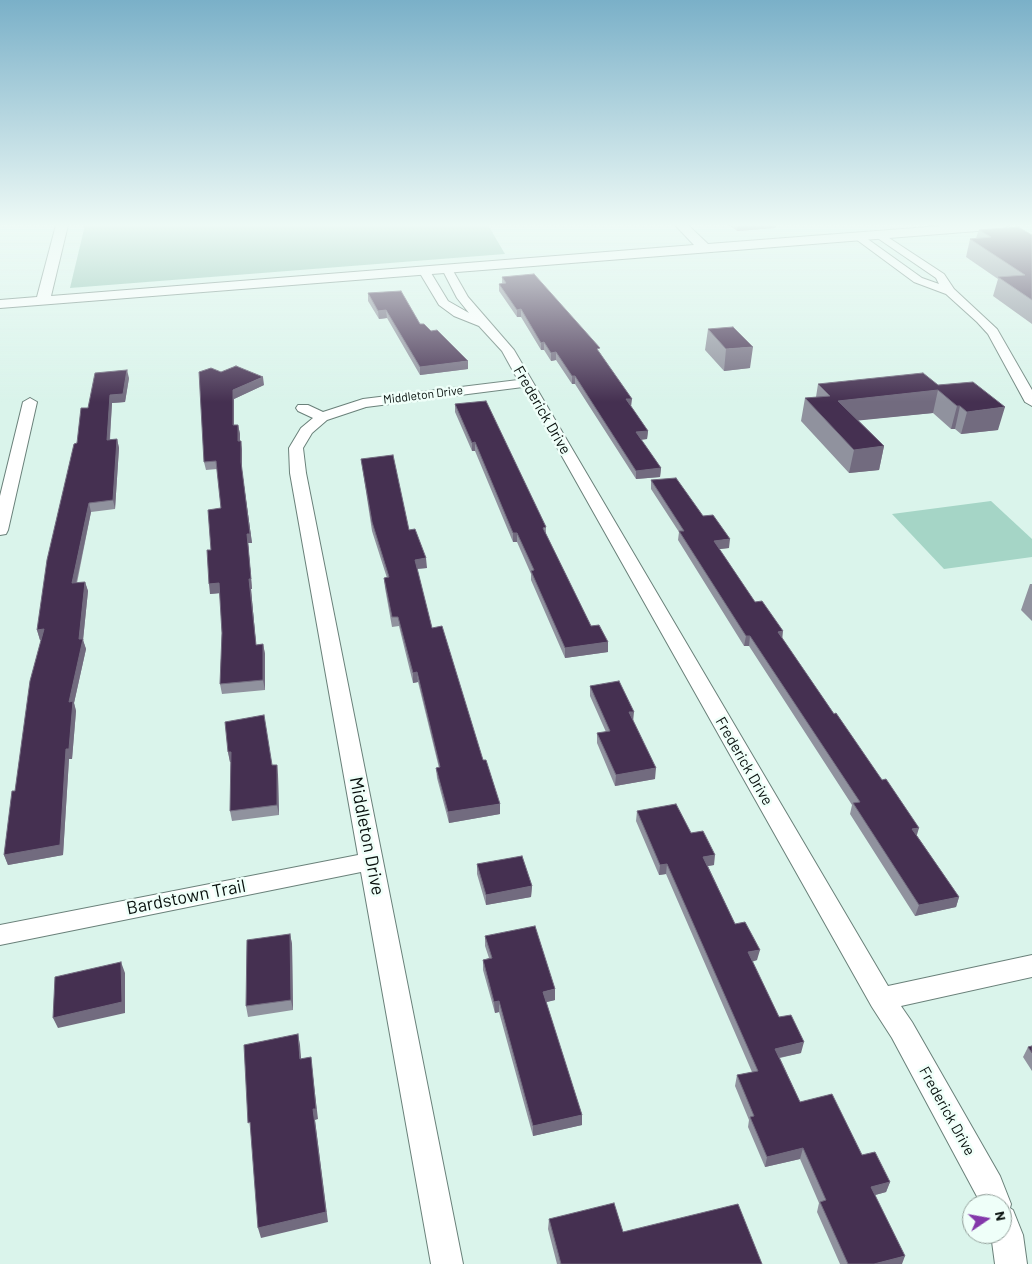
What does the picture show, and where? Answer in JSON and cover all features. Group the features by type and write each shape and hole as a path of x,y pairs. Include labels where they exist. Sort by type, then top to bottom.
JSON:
{"street":[{"path":"43,300 47,284"},
{"path":"0,304 246,284"},
{"name":"Frederick Drive","path":"432,284 443,303 484,324"},
{"name":"Frederick Drive","path":"455,284 463,298 508,350 881,999 902,1030 992,1194"},
{"path":"929,284 950,292 993,332 1032,402"},
{"path":"945,284 950,292"},
{"name":"Middleton Drive","path":"447,1264 298,474 296,448 306,431 322,417 363,403 526,383"},
{"path":"0,530 30,402"},
{"path":"303,408 322,417"},
{"path":"0,470 16,468"},
{"name":"Bardstown Trail","path":"0,935 372,861"},
{"path":"881,999 1032,966"},
{"path":"1008,1244 1011,1264"}],"green space":[{"path":"71,284 121,284 70,288"},
{"path":"991,501 1032,539 1032,557 944,569 892,514"}],"building":[{"path":"499,284 543,284 600,348 597,349 632,399 626,399 648,431 636,432 661,468 636,471 575,376 572,376 556,352 551,353 544,342 541,343 521,309 517,310"},
{"path":"1008,284 1032,284 1032,300"},
{"path":"401,291 420,324 424,324 431,331 437,330 468,361 420,367 386,310 378,311 368,293"},
{"path":"733,327 753,347 726,349 708,329"},
{"path":"236,366 263,377 233,390 233,425 238,425 238,441 241,441 241,462 250,534 247,534 251,579 249,579 256,645 263,644 263,680 220,684 222,633 219,583 209,584 207,550 211,550 208,510 221,508 216,461 204,462 199,372 211,368 221,372"},
{"path":"127,370 123,394 110,395 107,440 117,439 113,500 89,503 72,583 85,582 79,639 83,639 69,702 73,701 69,749 66,749 60,845 4,855 12,791 15,791 30,681 44,629 37,630 47,560 74,444 77,443 81,408 88,408 95,373"},
{"path":"923,373 938,385 973,382 1005,407 967,412 938,390 838,401 884,446 854,450 805,398 830,396 818,384"},
{"path":"486,401 546,527 543,528 591,626 599,625 608,642 565,648 531,571 534,570 517,533 513,533 475,442 472,443 455,404"},
{"path":"393,455 409,530 415,529 426,558 415,560 432,628 442,626 483,760 486,760 500,804 448,812 436,768 440,767 417,672 413,673 398,617 392,617 384,578 389,577 372,522 361,459"},
{"path":"676,478 703,516 713,515 730,539 714,541 755,602 762,601 783,631 778,632 834,714 836,713 882,780 886,779 919,828 912,829 959,897 919,905 853,803 860,802 750,636 746,636 679,531 684,531 651,480"},
{"path":"619,681 634,712 629,712 656,768 616,775 597,733 610,731 590,686"},
{"path":"264,715 272,765 277,765 277,805 230,811 231,752 228,752 225,722"},
{"path":"676,804 691,833 703,831 715,855 703,857 735,924 745,922 760,950 748,952 779,1017 791,1015 804,1042 775,1049 800,1102 832,1094 862,1155 875,1152 890,1182 871,1187 905,1256 874,1264 848,1264 820,1202 826,1200 803,1148 767,1157 750,1117 754,1116 737,1075 758,1071 667,864 660,865 637,811"},
{"path":"522,856 532,886 486,895 477,864"},
{"path":"535,926 555,989 543,992 582,1115 533,1126 499,1001 494,1002 483,960 492,958 485,936"},
{"path":"290,934 291,1000 246,1006 247,940"},
{"path":"121,962 122,1002 53,1018 55,977"},
{"path":"298,1034 300,1059 311,1057 316,1109 313,1109 326,1212 258,1228 250,1122 248,1123 244,1045"},
{"path":"614,1203 623,1232 738,1204 762,1264 561,1264 549,1219"}]}
